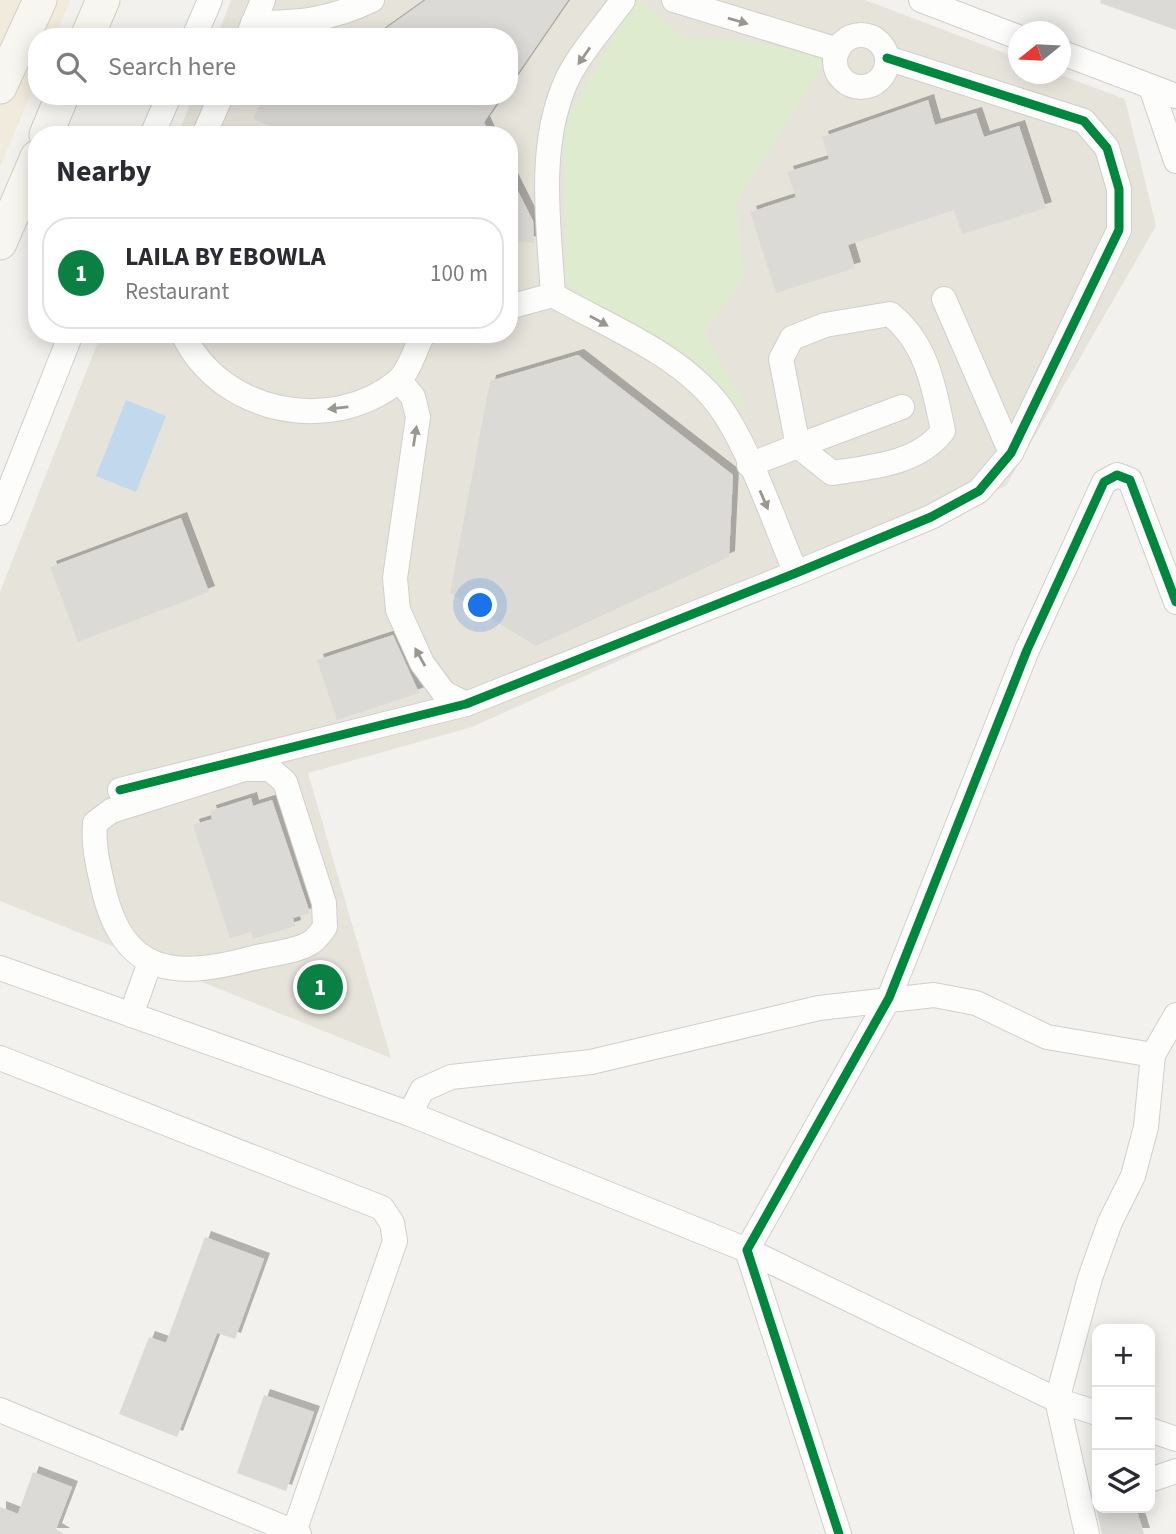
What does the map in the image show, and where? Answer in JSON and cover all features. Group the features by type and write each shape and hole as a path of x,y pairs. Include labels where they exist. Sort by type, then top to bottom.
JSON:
{"main road":[{"path":"0,88 40,0"},
{"path":"92,28 103,0"},
{"path":"50,126 58,105"},
{"path":"0,243 28,178"}],"street":[{"path":"198,28 210,0"},
{"path":"251,28 263,0"},
{"path":"264,28 342,15 372,0"},
{"path":"553,295 547,186 550,132 565,82 623,0"},
{"path":"674,0 710,6 838,50"},
{"path":"921,0 1008,33"},
{"path":"865,35 880,43 887,58 887,66 877,81 870,85 853,85 840,75 836,67 838,50 849,38 865,35"},
{"path":"1071,56 1176,96"},
{"path":"120,790 466,704 931,517 979,491 1011,453 1119,230 1119,190 1107,148 1084,121 887,58"},
{"path":"1151,87 1176,161"},
{"path":"156,126 165,105"},
{"path":"208,126 217,105"},
{"path":"518,305 553,295 676,365 717,403 749,465 796,573"},
{"path":"944,299 1011,453"},
{"path":"890,314 910,330 932,378 943,431 933,444 887,465 832,473 799,446 781,359 792,338 825,325 890,314"},
{"path":"0,513 67,343"},
{"path":"187,343 190,350 238,396 292,412 352,407 399,380 418,343"},
{"path":"399,380 413,397 418,417 395,578 398,610 422,663 444,692 466,704"},
{"path":"749,465 902,407"},
{"path":"839,1534 747,1250 889,998 1027,650 1104,482 1117,475 1130,480 1176,602"},
{"path":"244,769 270,769 285,782 324,903 325,927 311,943 213,969 180,970 150,962 123,940 109,913 93,843 95,824 111,811 244,769"},
{"path":"131,1015 150,962"},
{"path":"0,968 410,1114 747,1250 1057,1400 1092,1411"},
{"path":"410,1114 422,1090 451,1077 591,1062 819,1008 889,998 934,995 976,1003 1047,1037 1153,1055"},
{"path":"1087,1534 1088,1501 1057,1400 1090,1278 1110,1222 1133,1176 1146,1127 1153,1055 1176,1015"},
{"path":"0,1058 382,1208 392,1223 395,1241 297,1533 0,1410"},
{"path":"1155,1432 1176,1439"},
{"path":"1155,1478 1176,1471"}],"shaded area":[{"path":"0,0 70,0 59,28 28,28 28,101 0,167"},
{"path":"231,0 865,0 1008,54 1008,84 1071,84 1071,79 1125,99 1156,226 1006,486 472,727 308,773 391,1058 0,901 0,592 97,343 518,343 518,126 181,126 190,105 518,105 518,28 220,28"}],"green space":[{"path":"634,2 643,3 686,39 757,42 826,60 735,205 745,276 704,332 749,413 566,283 563,126"}],"water":[{"path":"126,400 166,416 136,492 96,476"}],"building":[{"path":"426,0 568,0 518,73 518,28 387,28"},
{"path":"1101,0 1176,0 1176,30 1100,3"},
{"path":"928,100 935,125 976,113 984,137 1019,126 1046,208 962,234 954,210 848,245 855,268 776,293 750,212 796,197 787,172 829,159 822,137"},
{"path":"260,105 496,105 484,122 486,126 270,126 253,119"},
{"path":"518,191 533,221 534,243 518,241"},
{"path":"578,355 733,475 729,557 536,646 450,593 490,381"},
{"path":"181,518 209,592 78,642 50,567"},
{"path":"393,635 419,693 337,720 317,660"},
{"path":"251,798 253,806 272,800 310,913 293,918 295,926 253,939 251,932 230,938 193,825 212,819 210,811"},
{"path":"205,1237 264,1259 235,1339 217,1333 177,1437 119,1414 149,1337 166,1343"},
{"path":"264,1395 314,1412 286,1491 237,1473"},
{"path":"33,1472 72,1487 56,1529 64,1534 0,1534 0,1507 18,1514"},
{"path":"1097,1513 1138,1513 1144,1534 1102,1534"}],"cycle path":[{"path":"120,790 466,704 931,517 979,491 1011,453 1119,230 1119,189 1107,148 1084,121 887,58"},
{"path":"839,1534 747,1250 889,998 1027,650 1104,482 1117,475 1130,480 1176,602"}],"place":[{"name":"LAILA BY EBOWLA","path":"320,987"}]}
